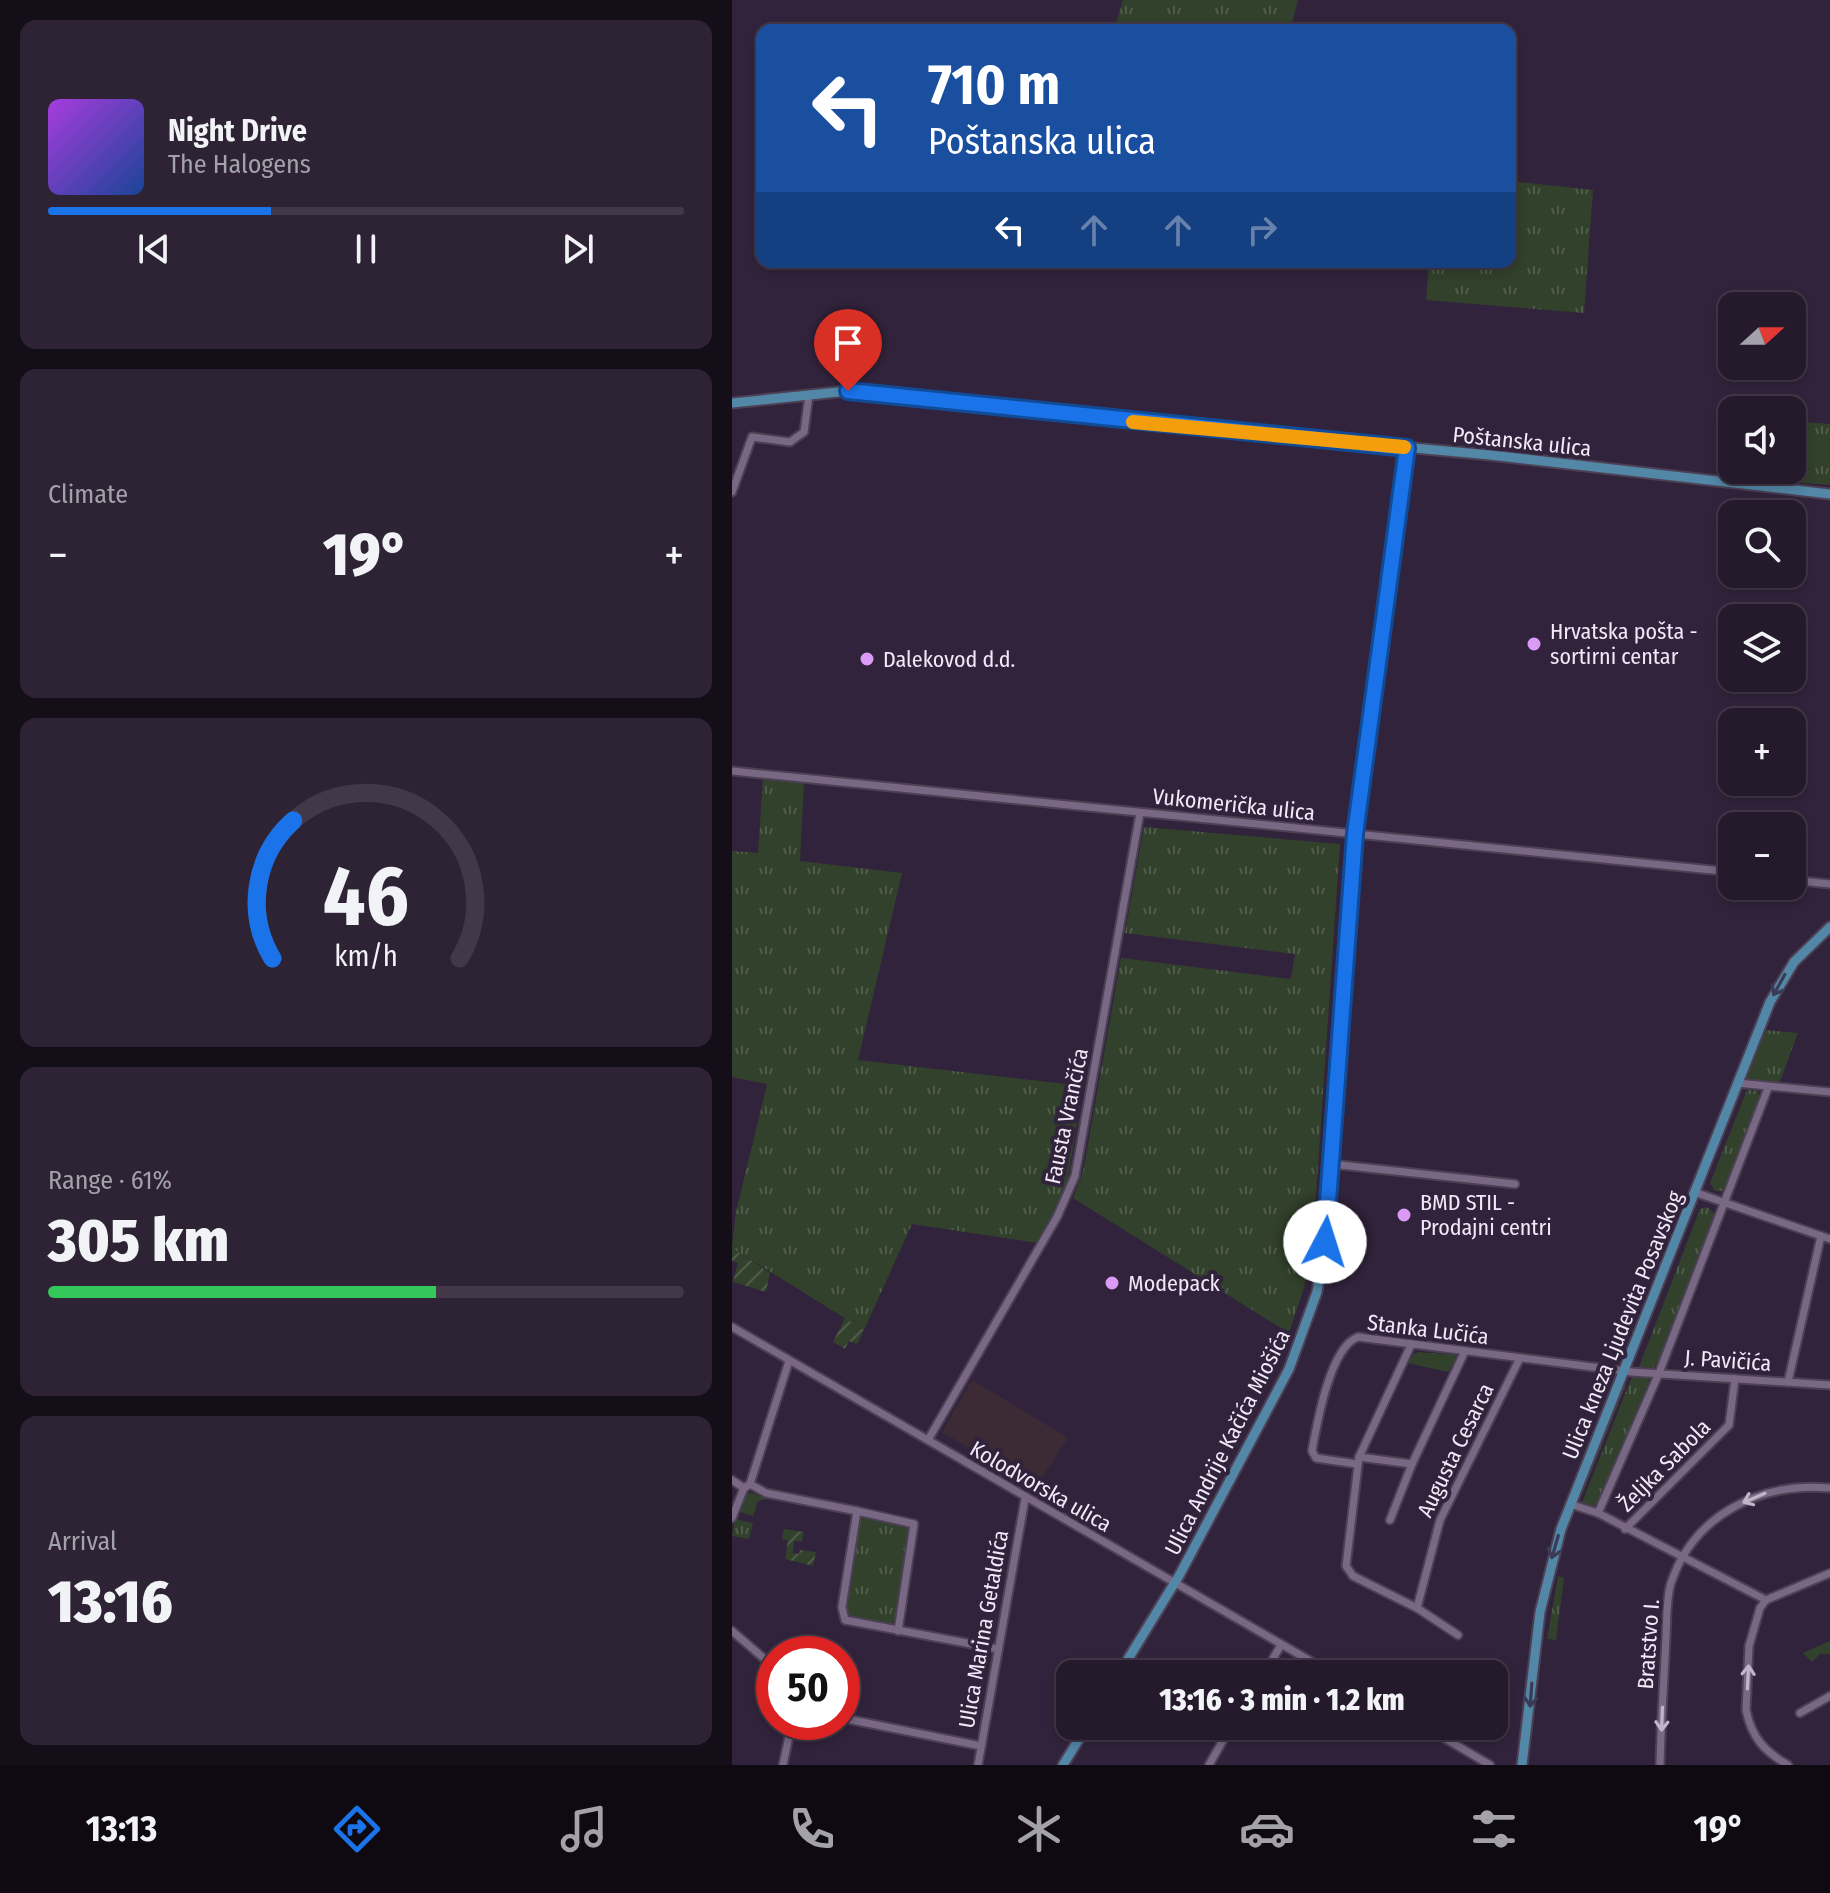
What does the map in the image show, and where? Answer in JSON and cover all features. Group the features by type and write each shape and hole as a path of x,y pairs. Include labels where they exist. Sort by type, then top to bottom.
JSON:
{"main road":[{"name":"Poštanska ulica","path":"732,403 848,391 891,392 1130,422 1407,448 1830,494"},
{"name":"Ulica Andrije Kačića Miošića","path":"1128,1660 1175,1583 1301,1341 1323,1256 1355,834 1407,448"},
{"name":"Ulica kneza Ljudevita Posavskog","path":"1522,1765 1540,1612 1570,1504 1777,988 1806,948 1830,927"},
{"path":"1063,1765 1078,1740"}],"street":[{"path":"732,492 752,437 790,442 798,439 808,421 809,395"},
{"name":"Vukomerička ulica","path":"732,771 1718,871"},
{"name":"Fausta Vrančića","path":"928,1440 1063,1207 1075,1176 1140,813"},
{"path":"1806,881 1830,884"},
{"path":"1737,1083 1830,1092"},
{"path":"1598,1513 1659,1373 1768,1088"},
{"path":"1331,1164 1515,1184"},
{"path":"1694,1192 1830,1239"},
{"path":"1788,1382 1821,1236"},
{"name":"Kolodvorska ulica","path":"732,1327 1308,1660"},
{"name":"Stanka Lučića","path":"1358,1460 1312,1454 1327,1387 1341,1349 1358,1337 1623,1370"},
{"path":"1411,1345 1358,1460 1346,1561 1350,1573 1417,1608 1458,1635"},
{"path":"1390,1520 1412,1464 1465,1351"},
{"name":"Augusta Cesarca","path":"1417,1608 1440,1520 1520,1358"},
{"path":"732,1518 747,1486 789,1361"},
{"name":"J. Pavičića","path":"1623,1370 1830,1385"},
{"name":"Željka Sabola","path":"1625,1529 1729,1425 1735,1379"},
{"path":"1358,1460 1412,1464"},
{"path":"732,1480 766,1493 914,1524 898,1631"},
{"name":"Bratstvo I.","path":"1660,1765 1670,1585 1682,1557 1694,1538 1723,1511 1786,1488 1830,1488"},
{"name":"Ulica Marina Getaldića","path":"978,1765 1025,1499"},
{"path":"1570,1504 1598,1513 1766,1600"},
{"path":"857,1511 841,1614 845,1620 998,1649"},
{"path":"1788,1765 1769,1754 1753,1736 1746,1710 1753,1621 1766,1600 1830,1573"},
{"path":"732,1631 756,1652"},
{"path":"1272,1660 1281,1645"},
{"path":"1800,1713 1830,1696"},
{"path":"860,1722 981,1746"},
{"path":"783,1765 788,1740"},
{"path":"1209,1765 1223,1740"},
{"path":"1448,1740 1488,1764 1498,1765"}],"shaded area":[{"path":"972,1380 1068,1438 1035,1488 942,1432"}],"green space":[{"path":"1123,0 1298,0 1292,24 1116,24"},
{"path":"1516,182 1593,190 1584,313 1426,300 1429,268 1516,268"},
{"path":"1806,422 1830,424 1830,485 1806,483"},
{"path":"763,779 804,783 800,861 902,873 858,1060 1083,1086 1067,1184 1038,1243 912,1224 864,1330 732,1248 736,1212 767,1084 732,1077 732,851 758,853"},
{"path":"1144,827 1340,844 1313,1239 1304,1288 1289,1333 1073,1198 1083,1172 1121,958 1291,979 1295,954 1125,933"},
{"path":"1765,1030 1798,1033 1779,1084 1745,1079"},
{"path":"1747,1090 1758,1091 1760,1101 1728,1185 1724,1191 1715,1191 1710,1183"},
{"path":"1707,1207 1714,1213 1713,1223 1659,1362 1653,1368 1639,1367 1700,1209"},
{"path":"732,1248 770,1273 766,1292 733,1282 738,1263 732,1261"},
{"path":"845,1318 864,1330 857,1344 849,1341 845,1349 833,1342"},
{"path":"1419,1352 1457,1357 1448,1372 1408,1363"},
{"path":"1633,1374 1648,1377 1650,1386 1598,1506 1581,1505"},
{"path":"1623,1383 1626,1385 1582,1495 1579,1494"},
{"path":"752,1493 767,1499 758,1501 753,1516 737,1511 745,1494"},
{"path":"865,1515 907,1526 912,1533 896,1618 891,1625 849,1617 844,1609 860,1518"},
{"path":"735,1519 753,1523 749,1539 732,1536"},
{"path":"784,1529 804,1532 802,1542 794,1541 793,1553 799,1554 800,1550 816,1552 813,1566 785,1559 788,1540 782,1539"},
{"path":"1558,1576 1564,1578 1556,1640 1547,1639"},
{"path":"1830,1641 1830,1654 1820,1654 1812,1662 1803,1653"}],"slow traffic":[{"path":"1133,422 1404,447"}],"place":[{"name":"Hrvatska pošta - sortirni centar","path":"1534,644"},
{"name":"Dalekovod d.d.","path":"867,659"},
{"name":"BMD STIL - Prodajni centri","path":"1404,1215"},
{"name":"Modepack","path":"1112,1283"}],"route":[{"path":"848,391 891,392 1130,422 1407,448 1355,834 1325,1242"}]}
